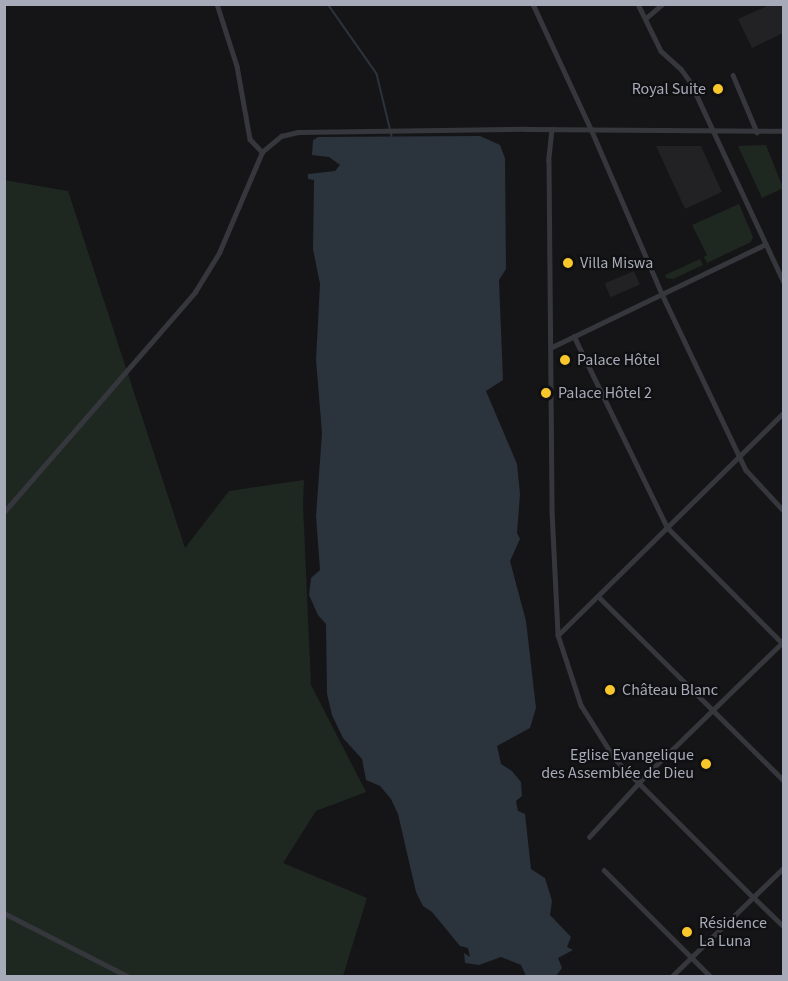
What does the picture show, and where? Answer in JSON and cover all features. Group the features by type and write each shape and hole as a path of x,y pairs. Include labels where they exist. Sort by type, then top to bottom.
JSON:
{"street":[{"path":"217,4 237,66 250,139 262,152"},
{"path":"533,4 591,129 662,294 746,470 783,511"},
{"path":"638,4 661,51 681,69 691,83 711,131 783,282"},
{"path":"645,19 662,4"},
{"path":"733,75 757,132"},
{"path":"552,129 549,160 552,511 558,635 570,678 592,726 615,759 783,927"},
{"path":"4,512 195,292 223,245 262,152 281,136 298,132 552,129 783,131"},
{"path":"552,347 766,244"},
{"path":"574,336 668,527 783,643 639,783 589,837"},
{"path":"558,635 783,411"},
{"path":"598,596 714,709 783,781"},
{"path":"672,976 783,867"},
{"path":"604,870 710,976"},
{"path":"4,913 127,976"}],"shaded area":[{"path":"769,5 783,5 783,33 752,48 738,19"},
{"path":"480,136 500,145 505,158 506,269 499,280 503,380 486,391 517,464 520,494 517,533 520,539 510,561 526,621 536,708 530,728 497,746 501,764 512,771 521,782 522,796 516,801 518,811 525,814 531,869 545,878 552,901 550,915 571,937 567,947 573,950 558,958 562,968 556,976 526,976 521,965 501,957 479,965 465,963 464,953 470,957 468,948 460,946 432,912 423,906 416,892 398,814 391,799 380,786 366,780 362,759 343,738 332,715 327,694 326,624 318,615 309,595 311,578 320,570 316,516 322,433 316,360 320,284 313,249 314,180 308,179 308,174 335,171 340,165 329,157 312,155 313,140 318,137"},
{"path":"766,145 783,188 762,198 738,146"},
{"path":"656,146 701,146 722,192 685,209"},
{"path":"4,180 68,191 185,548 229,491 304,480 303,504 311,685 366,792 316,811 283,863 367,898 343,976 5,976"},
{"path":"739,204 753,237 751,242 707,263 704,257 707,255 692,225"},
{"path":"700,259 703,265 673,279 666,278 665,275"},
{"path":"634,271 640,285 610,297 605,284"}],"waterway":[{"path":"328,4 377,74 392,136"}],"place":[{"name":"Royal Suite","path":"718,89"},
{"name":"Villa Miswa","path":"568,263"},
{"name":"Palace Hôtel","path":"565,360"},
{"name":"Palace Hôtel 2","path":"546,393"},
{"name":"Château Blanc","path":"610,690"},
{"name":"Eglise Evangelique des Assemblée de Dieu","path":"706,764"},
{"name":"Résidence La Luna","path":"687,932"}]}
